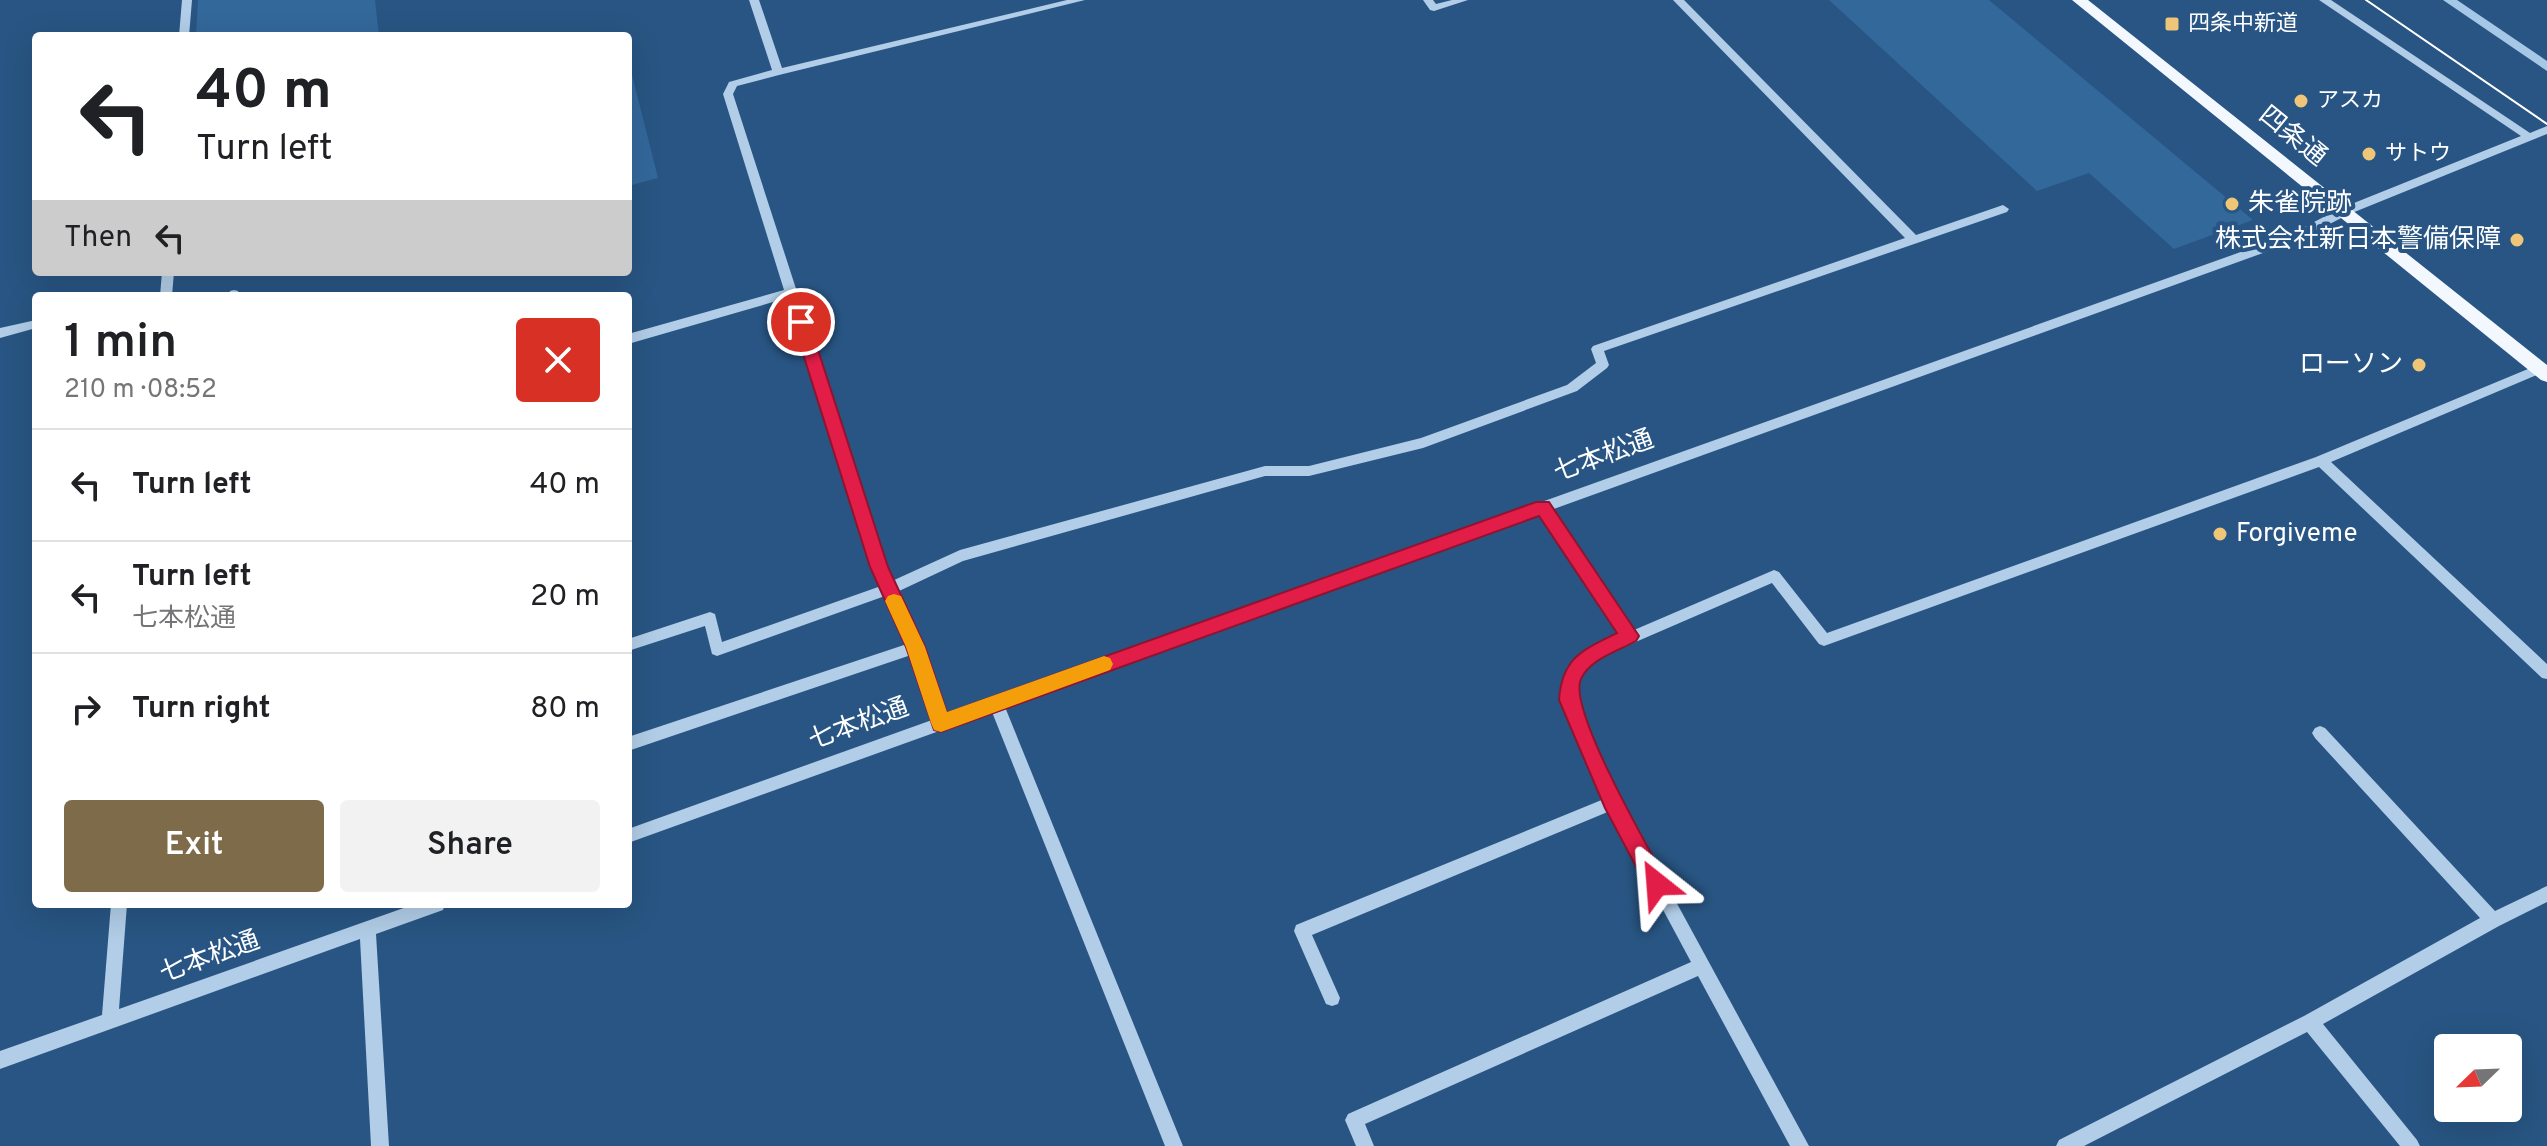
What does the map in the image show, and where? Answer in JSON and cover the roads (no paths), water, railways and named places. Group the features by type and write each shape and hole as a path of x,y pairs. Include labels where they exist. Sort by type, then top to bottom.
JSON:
{"main road":[{"name":"四条通","path":"2079,0 2544,372"}],"street":[{"path":"184,32 187,0"},
{"path":"754,0 778,72"},
{"path":"941,723 916,647 889,589 728,94 733,84 1080,0"},
{"path":"1428,0 1434,8 1463,0"},
{"path":"1678,0 1913,239"},
{"path":"2324,0 2529,137"},
{"name":"七本松通","path":"632,835 2295,237 2343,212 2547,130"},
{"path":"632,644 710,618 717,650 889,589 960,556 1265,471 1309,471 1423,443 1572,388 1603,365 1597,349 2003,209"},
{"path":"632,338 791,292"},
{"path":"0,333 32,325"},
{"path":"1800,1146 1613,802 1568,700 1570,680 1580,664 1589,656 1630,636 1774,576 1824,640 2321,461 2544,372"},
{"path":"2321,461 2547,673"},
{"path":"1542,507 1630,636"},
{"path":"632,743 916,647"},
{"path":"996,703 1174,1146"},
{"path":"2320,733 2493,920"},
{"path":"1332,998 1302,931 1613,802"},
{"path":"2075,1144 2547,894"},
{"path":"110,1021 119,908"},
{"name":"七本松通","path":"0,1060 426,908"},
{"path":"368,929 380,1146"},
{"path":"1365,1146 1354,1120 1701,966"},
{"path":"2310,1022 2411,1146"}],"waterway":[{"path":"2449,0 2547,67"}],"tram line":[{"path":"2366,0 2547,124"}],"place":[{"name":"四条中新道","path":"2172,24"},
{"name":"アスカ","path":"2301,101"},
{"name":"サトウ","path":"2369,154"},
{"name":"朱雀院跡","path":"2232,204"},
{"name":"株式会社新日本警備保障","path":"2517,240"},
{"name":"ローソン","path":"2419,365"},
{"name":"Forgiveme","path":"2220,534"}]}
